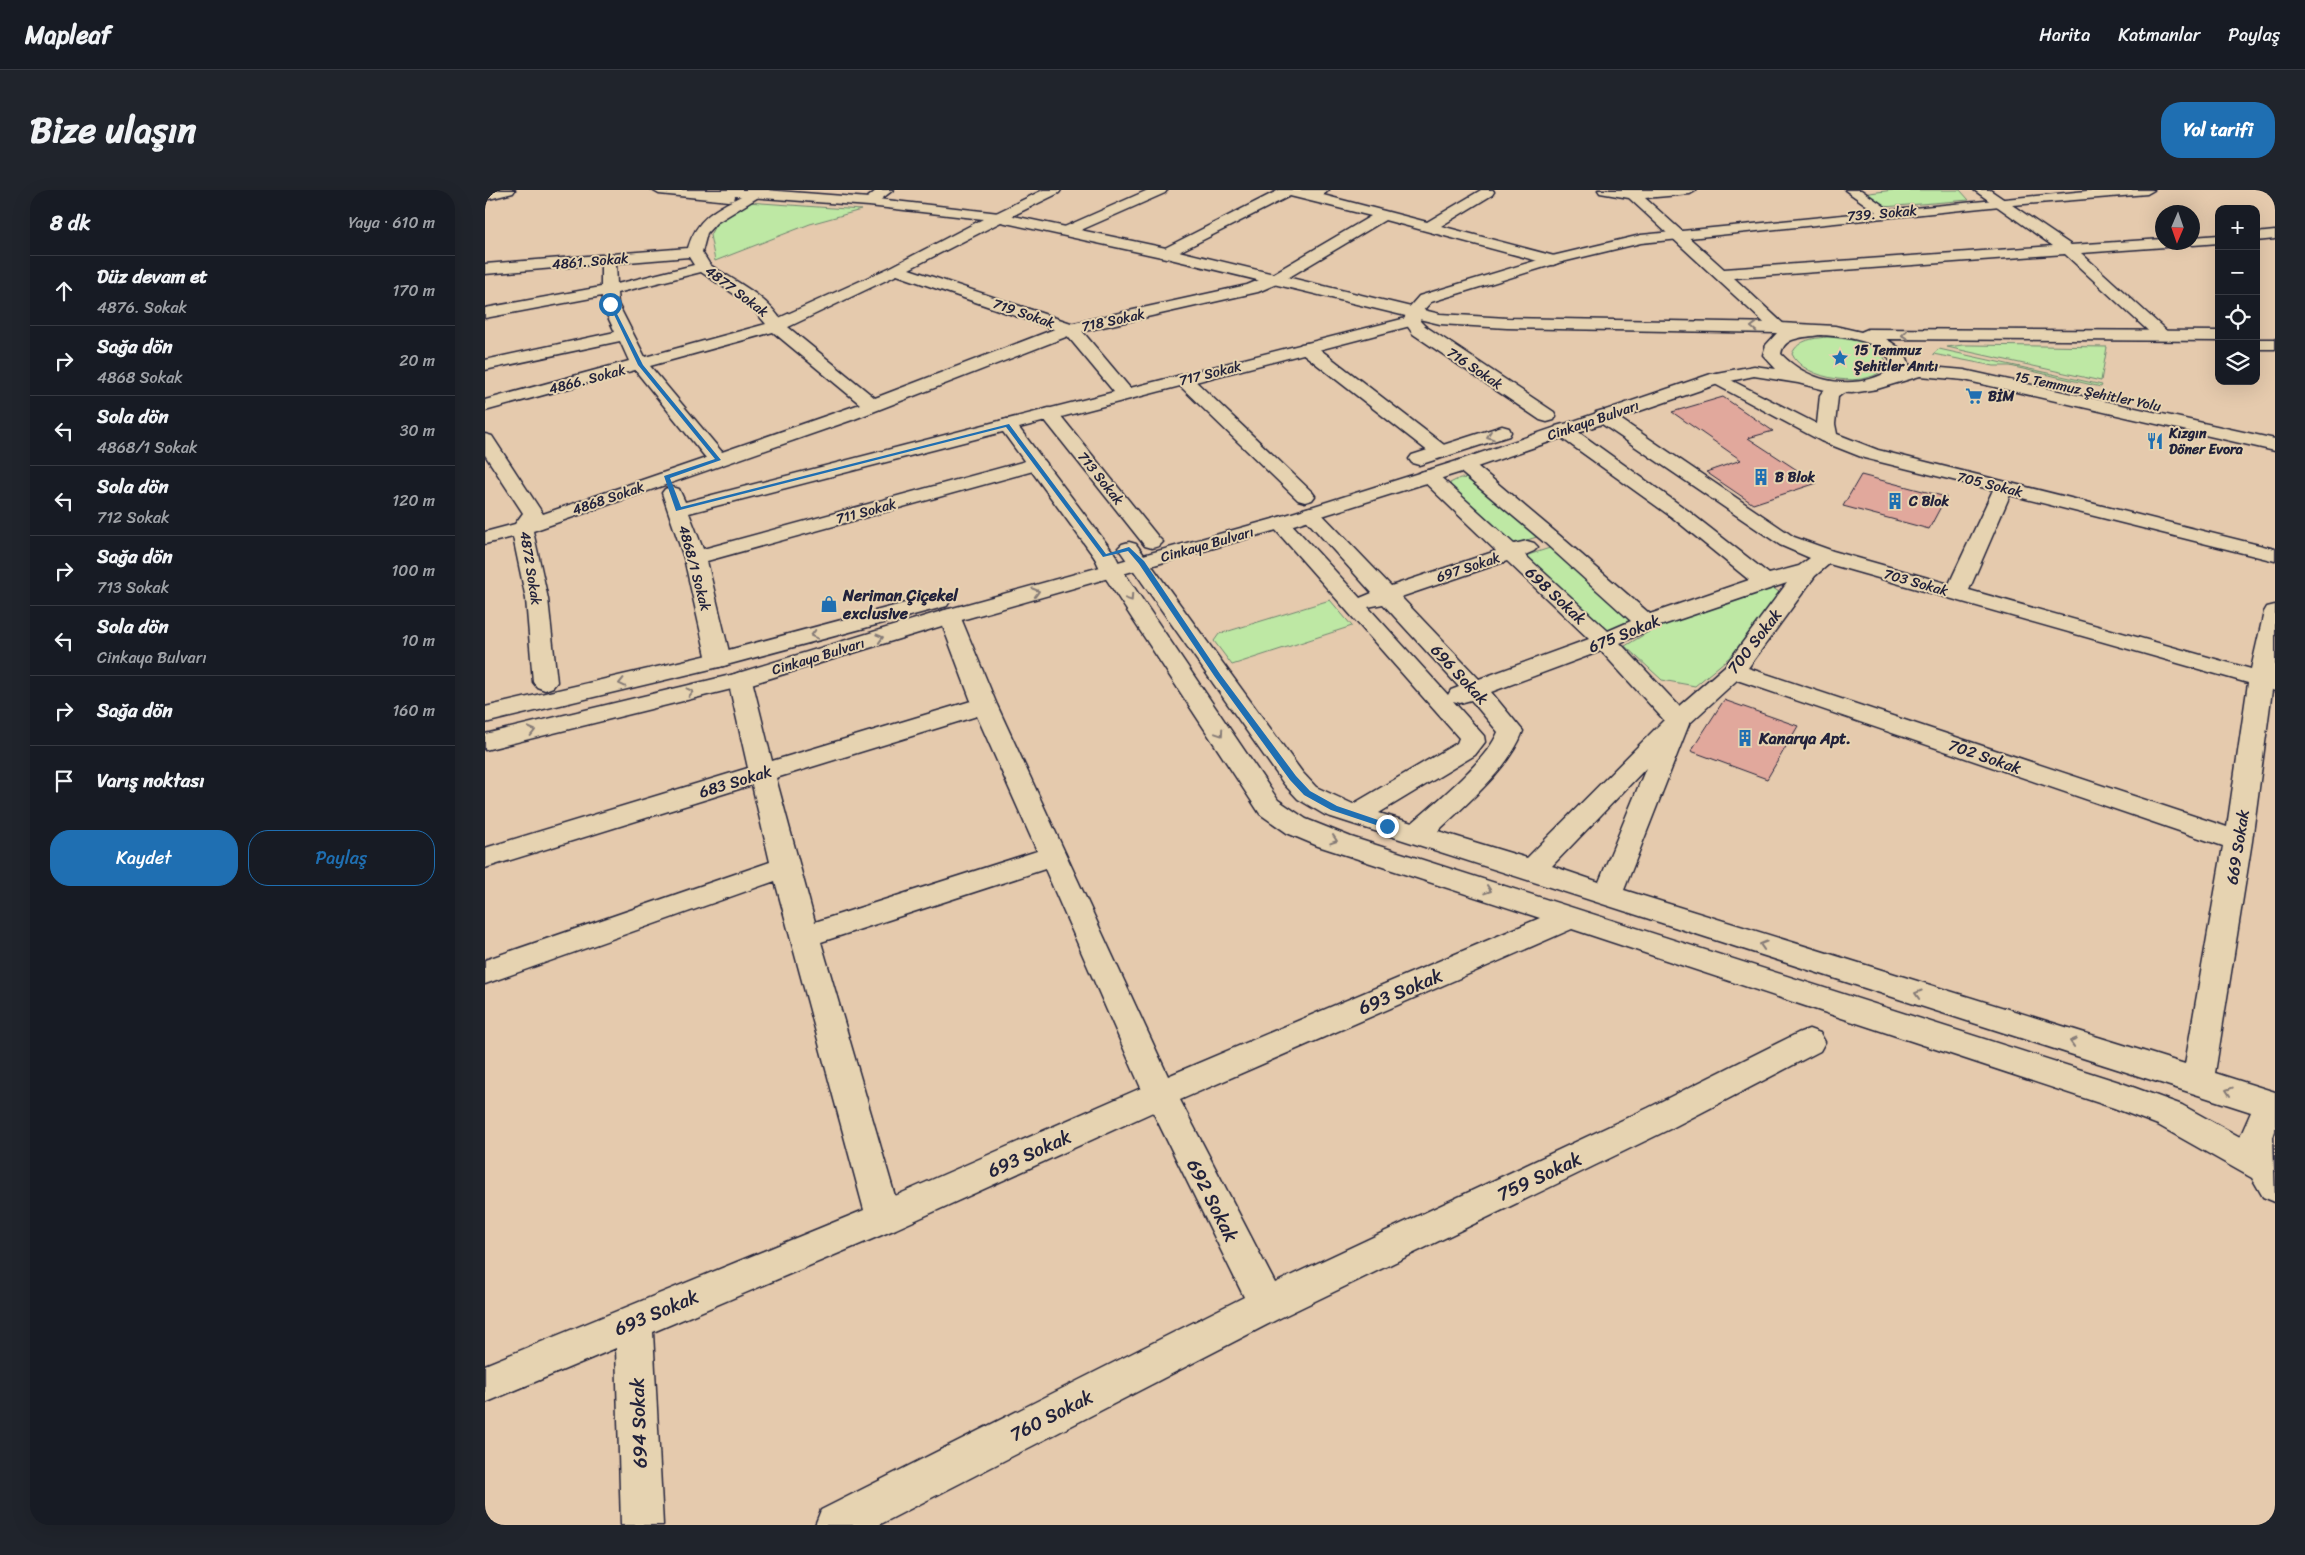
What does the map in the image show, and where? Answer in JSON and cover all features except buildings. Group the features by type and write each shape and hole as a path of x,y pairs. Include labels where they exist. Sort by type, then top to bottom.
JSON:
{"street":[{"path":"485,196 508,190"},
{"path":"659,190 869,202 995,220 1067,231 1167,253 1270,282 1383,216"},
{"path":"710,190 995,220 1270,282 1455,328 1729,336 1762,348 1780,366 1808,381"},
{"path":"869,202 886,190"},
{"name":"4866. Sokak","path":"485,406 640,365 776,326 896,270 1054,190"},
{"path":"1067,231 1160,190"},
{"path":"1605,190 1633,194 1690,190"},
{"path":"1981,190 2070,251 2163,335"},
{"name":"739. Sokak","path":"1412,317 1425,299 1553,260 1641,239 2000,202 2147,190"},
{"path":"1167,253 1286,191 1316,193 1383,216 1553,260"},
{"path":"1428,228 1485,191"},
{"path":"1855,191 1876,191"},
{"path":"1855,191 1887,213"},
{"name":"4877 Sokak","path":"754,194 721,213 701,231 694,252 703,267 725,279 771,316 776,326 867,400 871,406"},
{"path":"1633,194 1780,328"},
{"path":"2260,237 2275,235"},
{"path":"2200,241 2215,240"},
{"path":"1721,274 2155,244"},
{"name":"4861. Sokak","path":"485,269 694,252"},
{"path":"608,259 610,304 640,365 718,460"},
{"path":"485,313 609,290 703,267"},
{"name":"719 Sokak","path":"896,270 1071,329 1126,395"},
{"name":"718 Sokak","path":"871,406 1071,329 1252,289 1270,282"},
{"path":"1412,317 1471,322 1780,328 1896,336 1933,334 2215,336"},
{"name":"717 Sokak","path":"679,510 1307,348 1412,317"},
{"name":"716 Sokak","path":"1412,317 1426,335 1555,423 1680,514 1765,582"},
{"path":"1762,348 1774,345 1785,336 1820,330"},
{"path":"1851,333 1873,339 1891,349 1908,354 1945,342 1974,339 2215,343"},
{"path":"485,365 625,335"},
{"path":"2260,336 2275,337"},
{"path":"2260,344 2275,344"},
{"path":"1307,348 1441,452"},
{"name":"Cinkaya Bulvarı","path":"485,715 719,660 1128,556 1308,504 1428,476 1464,465 1555,423 1669,376 1727,362 1762,348"},
{"path":"1891,380 1901,371 1908,354"},
{"name":"15 Temmuz Şehitler Yolu","path":"1908,354 2275,431"},
{"name":"Cinkaya Bulvarı","path":"485,742 741,680 951,616 1128,556 1280,523 1308,504 1441,452 1555,423 1603,416 1717,378 1754,371 1842,387"},
{"name":"15 Temmuz Şehitler Yolu","path":"1842,387 1872,386 1919,371 1964,375 2275,445"},
{"name":"705 Sokak","path":"1717,378 1828,437 1871,454 2275,555"},
{"name":"696 Sokak","path":"1184,380 1308,504 1384,594 1475,689 1511,731 1511,736 1499,753 1416,835"},
{"path":"1828,437 1825,424 1829,395 1842,387"},
{"name":"4868 Sokak","path":"485,538 522,528 871,406"},
{"name":"713 Sokak","path":"1049,414 1128,556"},
{"name":"703 Sokak","path":"1603,416 1724,500 1787,540 1816,564 1956,594 2268,681"},
{"path":"1007,425 1037,464 1128,556 1293,778 1307,793 1319,801 1355,815 1532,870 1607,896 2275,1106"},
{"name":"4872 Sokak","path":"488,451 533,513 522,528 537,599 545,682"},
{"name":"711 Sokak","path":"695,558 1037,464"},
{"path":"1464,465 1552,539 1646,623"},
{"name":"698 Sokak","path":"1428,476 1605,642 1678,720"},
{"name":"4868/1 Sokak","path":"666,478 695,558 719,660"},
{"path":"1956,594 2004,487"},
{"path":"1680,514 1724,500"},
{"name":"696 Sokak","path":"1280,523 1465,728 1472,742 1466,749 1355,815"},
{"name":"697 Sokak","path":"1355,606 1384,594 1552,539"},
{"path":"1128,556 1269,807 1282,819 1303,830 2119,1096 2170,1115 2269,1176"},
{"name":"675 Sokak","path":"1442,702 1605,642 1646,623 1816,564"},
{"name":"700 Sokak","path":"1532,870 1678,720 1733,671 1816,564"},
{"name":"669 Sokak","path":"2198,1082 2238,841 2268,681 2275,612"},
{"name":"692 Sokak","path":"951,616 985,705 1160,1094 1267,1305"},
{"name":"702 Sokak","path":"1733,671 2238,841"},
{"path":"741,680 785,867 884,1218"},
{"name":"683 Sokak","path":"485,858 985,705"},
{"name":"700 Sokak","path":"1607,896 1678,720"},
{"path":"806,936 1053,856"},
{"path":"485,972 785,867"},
{"name":"693 Sokak","path":"485,1384 884,1218 1160,1094 1571,917"},
{"name":"759 Sokak","path":"1267,1305 1660,1118 1809,1042"},
{"path":"2269,1176 2256,1147 2258,1129 2267,1116 2275,1112"},
{"name":"760 Sokak","path":"836,1525 1267,1305"},
{"name":"694 Sokak","path":"634,1321 642,1525"}],"green space":[{"path":"1893,190 1960,190 1969,200 1884,207 1862,194"},
{"path":"747,202 861,210 810,224 715,261 710,235 717,222"},
{"path":"1829,337 1864,343 1879,351 1887,365 1879,373 1867,378 1853,380 1838,379 1823,376 1809,370 1799,363 1792,354 1798,345 1803,342"},
{"path":"1963,345 2107,347 2101,381 1947,347"},
{"path":"1939,349 2102,385 2101,387 2010,366 1994,366 1933,354"},
{"path":"1460,478 1471,479 1540,536 1514,544 1451,486 1450,483"},
{"path":"1553,547 1638,622 1610,632 1525,556"},
{"path":"1773,588 1782,594 1737,651 1695,686 1662,680 1625,646 1655,628"},
{"path":"1330,600 1352,626 1232,665 1214,641 1219,634"}],"place":[{"name":"15 Temmuz Şehitler Anıtı","path":"1840,358"},
{"name":"BİM","path":"1974,396"},
{"name":"Kızgın Döner Evora","path":"2155,441"},
{"name":"B Blok","path":"1761,477"},
{"name":"C Blok","path":"1895,501"},
{"name":"Neriman Çiçekel exclusive","path":"829,604"},
{"name":"Kanarya Apt.","path":"1745,738"}],"route":[{"path":"610,304 640,365 718,460 666,478 679,510 1007,425 1105,556 1129,548 1218,675 1293,778 1307,793 1334,808 1387,826"}]}
